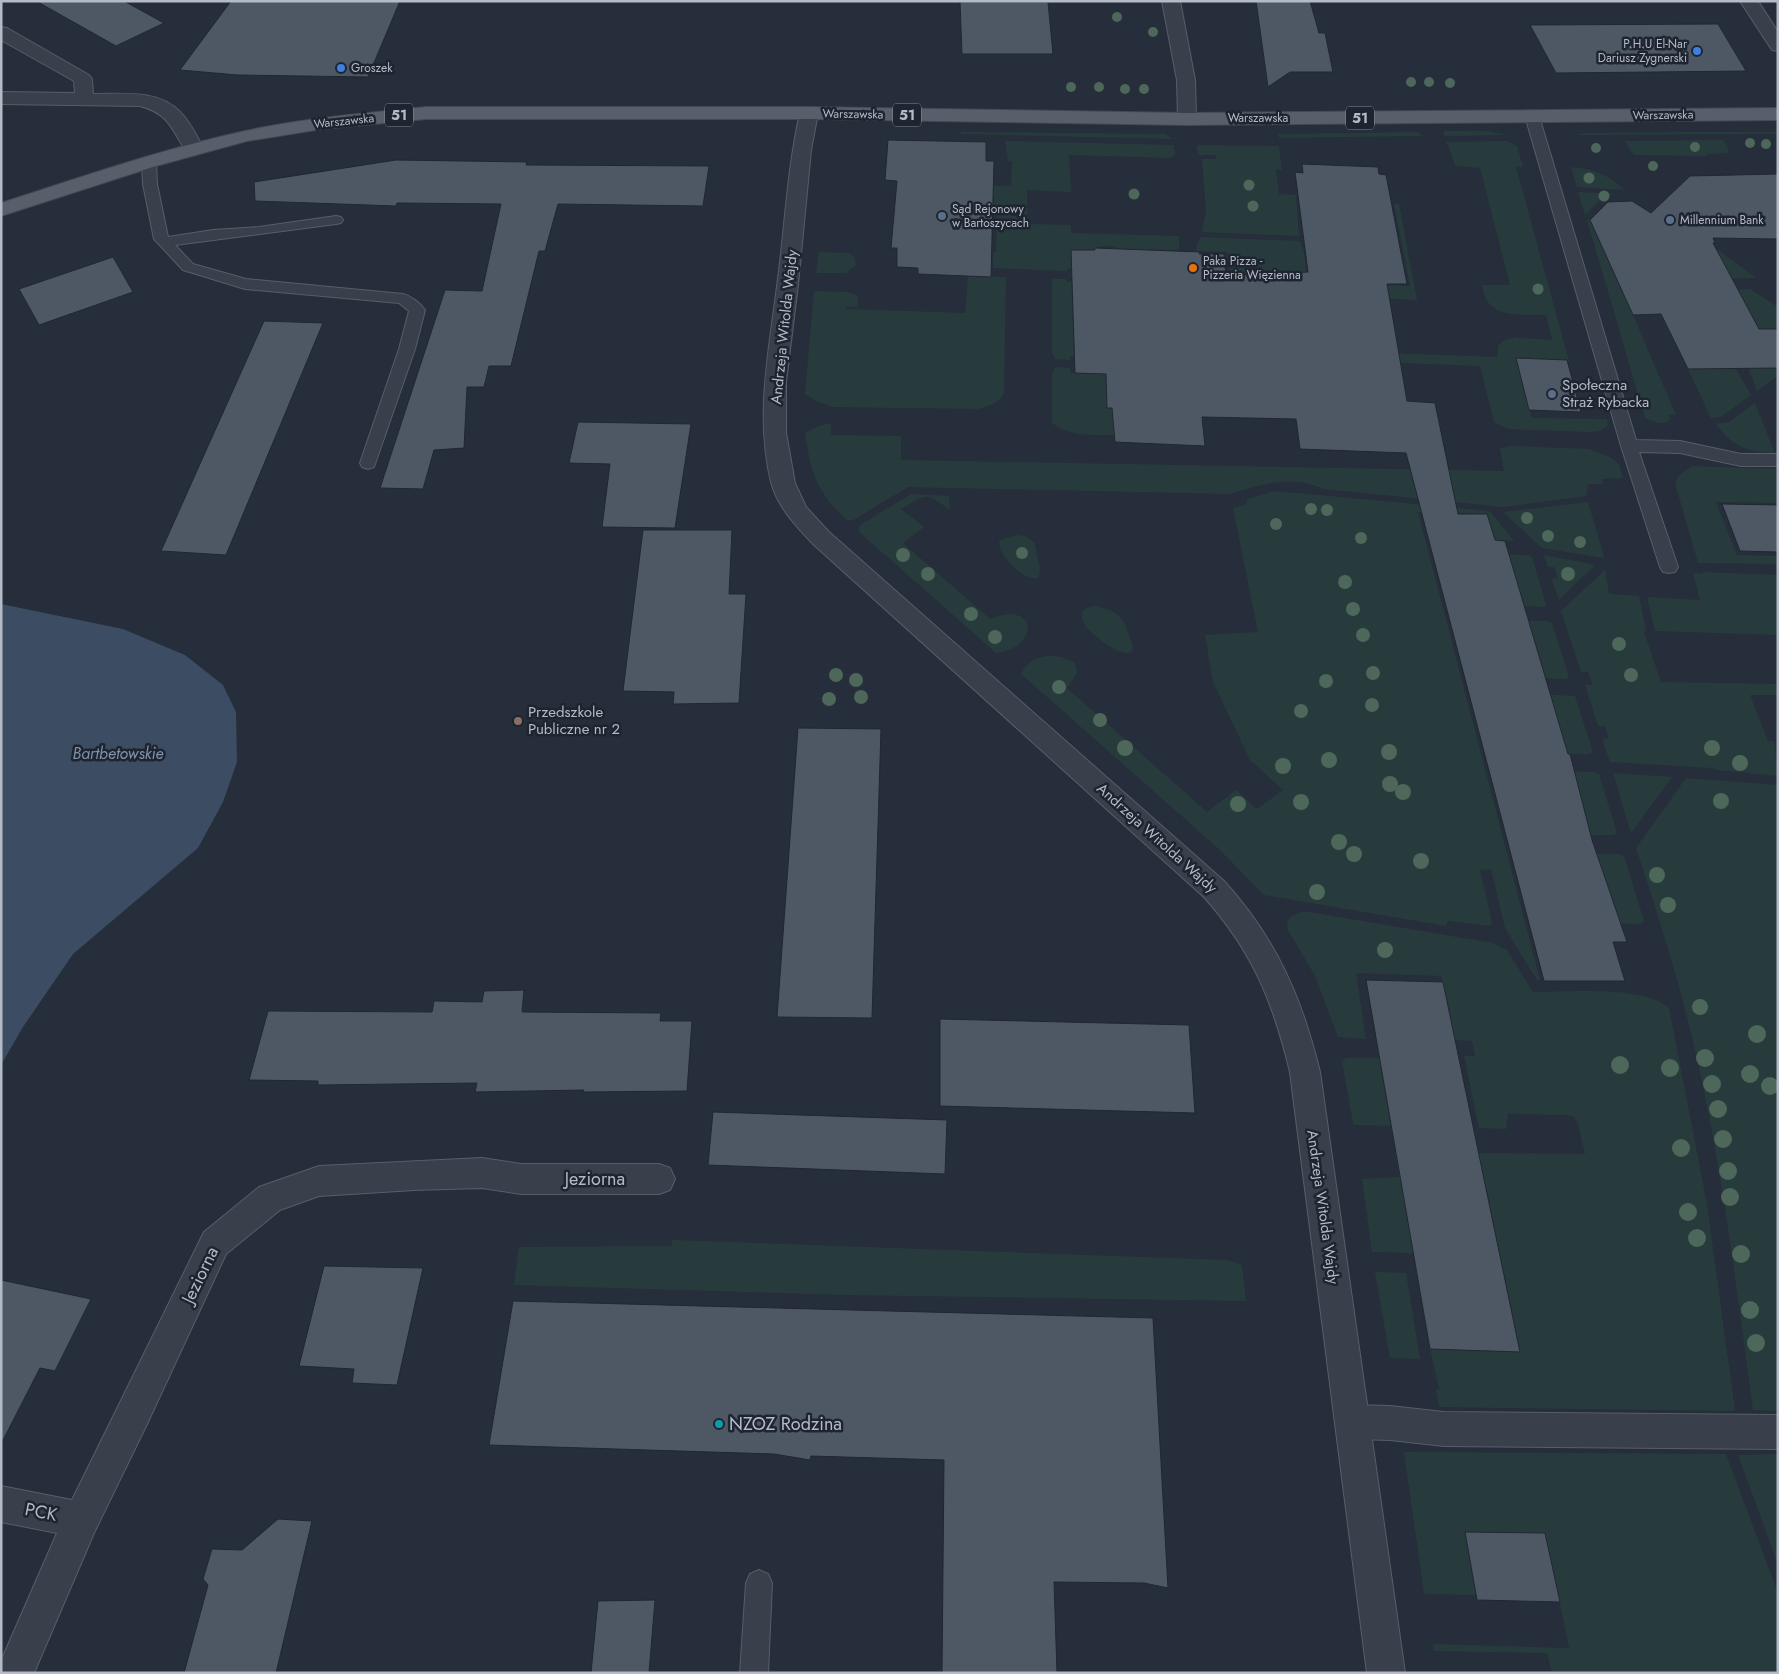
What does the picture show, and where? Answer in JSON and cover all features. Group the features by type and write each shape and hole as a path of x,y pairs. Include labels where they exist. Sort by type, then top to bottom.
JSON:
{"main road":[{"name":"Warszawska","path":"1,210 149,162 246,136 322,123 426,113 809,113 1187,119 1778,114"}],"street":[{"path":"1171,1 1186,80 1187,119"},
{"path":"1749,1 1778,46"},
{"path":"1,32 83,80 84,98"},
{"path":"1,98 141,100 157,104 176,116 194,149"},
{"name":"Andrzeja Witolda Wajdy","path":"809,113 801,150 788,285 775,382 775,433 783,482 797,512 821,538 1214,889 1243,923 1283,995 1296,1034 1305,1072 1354,1422 1386,1673"},
{"name":"Jeziorna","path":"14,1673 81,1520 135,1412 214,1243 270,1198 319,1181 414,1175 482,1173 521,1179 659,1179"},
{"path":"1354,1422 1390,1423 1444,1429 1778,1432"},
{"name":"PCK","path":"1,1504 81,1520"}],"lane":[{"path":"1532,116 1549,168 1629,446 1669,568"},
{"path":"149,162 150,184 161,238 188,267 245,284 403,300 418,310 408,349 368,463"},
{"path":"164,242 213,234 258,231 336,220"},
{"path":"1629,446 1680,447 1740,460 1778,460"},
{"path":"754,1673 759,1583"}],"shaded area":[{"path":"1445,131 1486,131 1509,135 1444,136 1443,133"},
{"path":"962,132 1165,134 1173,139 960,134"},
{"path":"1419,132 1422,136 1279,138 1278,134"},
{"path":"1778,132 1778,134 1575,135 1586,133"},
{"path":"1723,140 1729,150 1727,153 1707,154 1706,156 1635,155 1630,151 1625,141"},
{"path":"1005,141 1174,145 1175,155 1170,158 1069,155 1071,192 1027,190 1027,224 1071,225 1071,233 1179,236 1179,250 1119,249 1113,246 1101,246 1095,247 1095,250 1071,250 1072,269 1067,268 1067,271 993,268 993,252 996,252 997,216 993,215 994,186 1011,186 1012,161 1008,161"},
{"path":"1507,141 1517,146 1523,167 1516,167 1569,361 1516,358 1529,410 1532,418 1607,419 1608,425 1600,431 1508,429 1494,422 1480,366 1351,361 1350,352 1345,351 1337,291 1388,293 1387,285 1410,286 1394,204 1399,204 1417,300 1356,297 1356,306 1353,306 1358,341 1361,342 1362,349 1384,350 1385,353 1498,357 1498,346 1504,340 1517,337 1552,340 1546,315 1506,313 1491,305 1485,297 1482,285 1510,285 1480,168 1455,166 1446,144 1447,142"},
{"path":"1197,145 1279,146 1282,170 1276,170 1279,194 1296,195 1299,236 1202,232 1206,211 1202,159 1216,159 1215,155 1198,155"},
{"path":"1571,167 1607,176 1624,190 1577,187"},
{"path":"1578,192 1615,194 1602,198 1585,215"},
{"path":"1587,220 1590,220 1676,415 1668,415 1670,419 1668,422 1658,423 1645,418"},
{"path":"1200,237 1300,241 1304,252 1307,278 1232,276 1230,275 1227,252 1197,251"},
{"path":"1718,250 1756,278 1716,279 1708,251"},
{"path":"819,252 849,253 855,258 856,265 846,273 816,273"},
{"path":"968,276 1006,277 1004,391 997,401 978,409 833,407 816,401 805,394 814,291 847,292 856,295 858,298 857,307 846,306 846,309 965,313"},
{"path":"1052,279 1066,279 1067,282 1072,282 1074,356 1070,356 1070,360 1055,359 1052,353"},
{"path":"1750,289 1778,307 1778,331 1759,329 1749,310 1732,310 1732,290"},
{"path":"1055,367 1070,368 1071,373 1118,374 1107,400 1107,408 1114,408 1115,435 1074,433 1059,428 1052,423 1052,375"},
{"path":"1748,368 1778,368 1778,376 1757,391"},
{"path":"1688,369 1736,369 1751,395 1721,417 1711,418"},
{"path":"1755,403 1775,453 1741,447 1728,438 1716,424 1729,422"},
{"path":"831,423 831,435 901,436 901,460 1504,471 1500,448 1511,446 1589,449 1610,457 1619,464 1623,478 1602,479 1603,484 1588,484 1586,496 1503,507 1323,489 1299,482 1276,482 1230,494 908,487 853,520 847,520 822,491 813,471 807,447 805,433 819,426"},
{"path":"1692,466 1778,469 1778,503 1716,502 1737,555 1778,556 1778,564 1698,563 1675,483 1679,475"},
{"path":"1276,491 1490,511 1514,541 1495,540 1486,514 1418,512 1540,980 1537,980 1505,928 1491,869 1480,870 1492,923 1490,926 1448,921 1446,926 1264,895 1219,849 1021,674 1031,662 1045,656 1060,657 1075,663 1077,673 1067,688 1207,812 1236,790 1257,809 1283,790 1250,760 1213,682 1205,635 1258,632 1233,508 1247,504 1247,499"},
{"path":"911,494 949,496 950,510 930,497 917,500 901,509 924,527 903,543 990,619 1005,614 1017,615 1024,619 1028,626 1026,634 1021,642 1011,649 996,653 858,531 860,525"},
{"path":"1588,502 1603,558 1542,548 1503,512"},
{"path":"1017,535 1025,536 1034,542 1040,568 1037,578 1025,576 1019,572 1007,560 1000,548 999,542 1002,539"},
{"path":"1499,554 1528,555 1532,557 1546,605 1544,607 1514,606"},
{"path":"1544,555 1594,566 1559,600 1552,579 1558,578 1554,567 1548,567"},
{"path":"1605,570 1609,594 1639,596 1646,631 1644,632 1661,682 1778,684 1778,695 1750,695 1768,741 1774,741 1778,776 1712,768 1610,762 1602,739 1609,738 1605,726 1598,726 1585,685 1593,685 1588,672 1581,672 1561,611"},
{"path":"1702,572 1778,575 1778,635 1655,631 1647,597 1700,600 1693,573 1703,574"},
{"path":"1095,606 1112,611 1122,619 1133,647 1132,652 1120,652 1099,639 1087,628 1083,621 1082,612 1086,608"},
{"path":"1519,621 1548,621 1552,623 1569,677 1566,679 1535,678"},
{"path":"1540,694 1575,696 1593,752 1589,754 1558,754"},
{"path":"1563,771 1594,772 1599,774 1617,833 1613,835 1582,835"},
{"path":"1613,773 1672,777 1631,833"},
{"path":"1686,778 1778,785 1778,1411 1753,1410 1727,1221 1702,1080 1679,986 1636,848"},
{"path":"1587,854 1619,854 1624,856 1644,921 1641,924 1607,923"},
{"path":"1303,911 1493,943 1507,950 1533,992 1604,991 1624,993 1657,1001 1669,1008 1707,1204 1735,1411 1439,1407 1436,1390 1439,1389 1430,1349 1520,1352 1486,1186 1414,1253 1372,1252 1362,1179 1399,1177 1395,1152 1585,1154 1578,1124 1574,1117 1567,1115 1508,1114 1506,1129 1479,1128 1464,1056 1475,1056 1472,1041 1455,1040 1441,976 1356,973 1366,1039 1338,1037 1315,976 1288,930 1287,923 1290,917"},
{"path":"1347,1058 1379,1058 1390,1120 1473,1128 1355,1125 1353,1123 1342,1061"},
{"path":"672,1240 1227,1260 1242,1265 1246,1301 845,1295 514,1285 519,1247 672,1246"},
{"path":"1375,1272 1406,1273 1420,1359 1390,1358"},
{"path":"1404,1452 1726,1454 1778,1593 1778,1673 1552,1673 1547,1653 1434,1651 1432,1644 1569,1648 1545,1533 1465,1532 1476,1595 1424,1594"},
{"path":"1778,1454 1778,1564 1738,1455"}],"water":[{"name":"Bartbetowskie","path":"1,604 123,629 185,655 223,685 236,712 237,762 223,802 198,848 73,954 23,1027 1,1065"}],"building":[{"path":"36,1 124,1 164,23 116,46"},
{"path":"231,1 400,1 368,77 238,75 180,70"},
{"path":"1256,1 1310,1 1319,33 1325,33 1333,72 1290,72 1268,87"},
{"path":"960,2 1048,2 1053,54 962,54"},
{"path":"1718,24 1746,71 1556,73 1530,25"},
{"name":"Sąd Rejonowy w Bartoszycach","path":"888,140 986,142 986,161 994,161 991,277 918,274 918,268 897,267 897,248 891,248 897,181 885,180"},
{"path":"396,160 527,162 526,165 709,166 703,206 558,204 545,251 539,251 511,366 489,366 484,387 467,387 464,448 434,450 423,489 380,488 445,290 482,291 501,204 397,203 396,206 255,201 254,182"},
{"path":"1302,164 1378,167 1379,174 1386,175 1407,284 1387,284 1407,401 1435,403 1458,514 1487,514 1495,540 1505,541 1568,754 1570,754 1592,840 1627,942 1613,942 1625,981 1544,981 1406,453 1300,449 1296,419 1202,417 1205,446 1115,442 1112,408 1107,408 1106,374 1075,373 1071,250 1095,250 1095,248 1224,254 1226,276 1308,272 1295,172 1303,173"},
{"path":"1778,174 1778,239 1713,238 1715,243 1713,243 1759,329 1778,329 1778,368 1688,369 1661,314 1633,315 1590,220 1608,202 1632,201 1651,213 1690,176"},
{"path":"113,257 133,292 39,325 19,289"},
{"path":"264,321 323,323 226,555 161,551"},
{"path":"1516,358 1567,360 1581,412 1529,410"},
{"path":"578,422 691,424 675,528 602,527 610,464 569,463"},
{"path":"1722,504 1778,505 1778,552 1740,551"},
{"path":"643,530 732,530 729,594 746,594 739,703 673,704 674,692 623,691"},
{"path":"798,728 881,729 872,1018 777,1017"},
{"path":"1366,980 1443,982 1520,1352 1430,1349"},
{"path":"524,990 522,1012 661,1013 660,1021 692,1021 687,1091 475,1092 477,1083 318,1085 318,1081 249,1080 268,1011 432,1012 434,1001 482,1002 484,991"},
{"path":"940,1019 1189,1025 1195,1113 940,1106"},
{"path":"713,1112 947,1120 945,1174 708,1165"},
{"path":"324,1266 423,1268 397,1385 352,1383 354,1369 299,1366"},
{"path":"1,1280 91,1299 55,1371 40,1368 1,1444"},
{"name":"NZOZ Rodzina","path":"513,1301 1153,1318 1168,1588 1144,1583 1054,1582 1057,1673 942,1673 944,1460 811,1456 810,1460 774,1454 489,1445"},
{"path":"278,1519 312,1521 276,1673 184,1673 208,1585 203,1579 212,1549 242,1550"},
{"path":"1465,1532 1545,1533 1560,1602 1477,1600"},
{"path":"655,1600 649,1673 591,1673 598,1601"}],"place":[{"name":"P.H.U El-Nar Dariusz Zygnerski","path":"1697,51"},
{"name":"Groszek","path":"341,68"},
{"name":"Sąd Rejonowy w Bartoszycach","path":"942,216"},
{"name":"Millennium Bank","path":"1670,220"},
{"name":"Paka Pizza - Pizzeria Więzienna","path":"1193,268"},
{"name":"Społeczna Straż Rybacka","path":"1552,394"},
{"name":"Przedszkole Publiczne nr 2","path":"518,721"},
{"name":"NZOZ Rodzina","path":"719,1424"}]}
